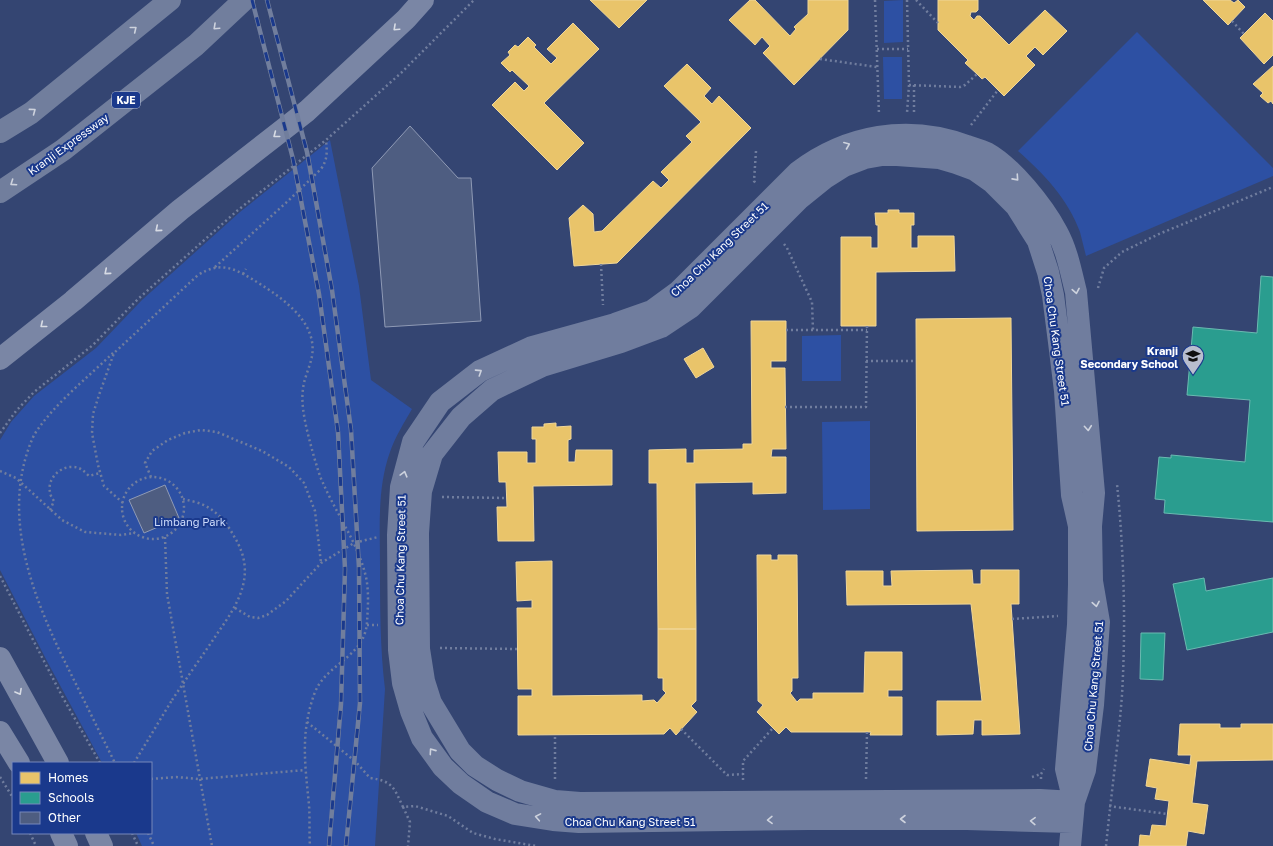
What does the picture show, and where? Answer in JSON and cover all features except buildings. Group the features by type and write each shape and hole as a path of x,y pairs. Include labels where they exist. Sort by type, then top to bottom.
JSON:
{"highway":[{"path":"0,132 31,113 170,0"},
{"name":"Kranji Expressway","path":"0,192 63,150 190,50 244,0"}],"main road":[{"path":"0,376 11,363 6,355 180,210 307,111 406,19 423,0"},
{"path":"0,658 57,762"},
{"path":"0,732 19,762"},
{"path":"61,834 67,846"},
{"path":"96,834 102,846"}],"street":[{"name":"Choa Chu Kang Street 51","path":"1070,846 1073,812 1085,770 1093,706 1100,622 1092,581 1091,526 1094,493 1076,292 1069,263 1057,232 1033,197 1010,170 986,153 954,141 934,136 908,134 882,136 857,141 812,161 798,172 678,292 652,311 615,324 532,347 480,371 440,402 413,442 401,487 398,535 399,650 403,683 411,711 422,738 443,767 461,784 487,802 515,814 578,822 809,819 967,819 1073,812"}],"path":[{"path":"0,433 16,411 34,392 93,345 138,299 238,210 326,140 401,73 474,0"},
{"path":"875,0 878,108"},
{"path":"907,0 908,107"},
{"path":"916,0 938,23"},
{"path":"1232,21 1244,34"},
{"path":"877,49 908,49"},
{"path":"820,59 877,66"},
{"path":"908,85 960,87 965,85 977,74"},
{"path":"914,85 914,117"},
{"path":"970,127 998,90"},
{"path":"215,268 321,169 328,155 326,140"},
{"path":"756,151 754,181 759,187 763,182"},
{"path":"1098,294 1098,287 1104,268 1122,252 1159,234 1273,187"},
{"path":"787,248 812,302 813,330"},
{"path":"601,264 603,310"},
{"path":"20,464 34,434 54,409 198,275 206,270 224,267 235,269 264,286 290,305 299,316 311,338 312,355 302,390 308,436 323,483 354,543 366,577 368,601 367,625 364,637 355,651 332,669 320,681 307,722 304,747 309,806 310,846"},
{"path":"243,274 246,269"},
{"path":"785,406 866,407 867,328 786,330"},
{"path":"114,353 93,414 92,433 98,465 104,486 123,503"},
{"path":"866,361 916,361"},
{"path":"151,477 145,463 152,450 168,440 185,433 201,430 217,432 262,451 289,467 304,484 315,511 321,563"},
{"path":"50,510 54,501 50,492 51,482 55,474 63,468 73,467 82,469 89,476 100,473"},
{"path":"0,471 16,478 62,520 85,532 121,535 136,533"},
{"path":"15,486 18,471"},
{"path":"151,477 165,479 173,483 179,490 185,508 179,525 173,532 165,537 156,539 147,538 131,529 123,512 123,503 126,494 131,487 138,481 151,477"},
{"path":"1106,846 1122,696 1124,644 1122,532 1116,479"},
{"path":"437,497 507,498"},
{"path":"135,762 172,700 235,608 242,593 246,577 239,544 229,526 209,507 183,499"},
{"path":"235,608 250,617 258,618 267,616 286,601 321,563 354,543 382,535"},
{"path":"165,537 167,594 212,846"},
{"path":"24,570 34,599 115,762"},
{"path":"0,576 62,696 99,762"},
{"path":"1012,619 1062,616"},
{"path":"367,625 383,625"},
{"path":"436,648 518,649"},
{"path":"307,722 356,762 370,778 382,779 392,786 410,822 408,846"},
{"path":"743,786 743,761 773,728"},
{"path":"681,729 727,775 743,774"},
{"path":"866,786 867,732"},
{"path":"555,734 555,783"},
{"path":"152,779 176,777 199,779 305,770"},
{"path":"1026,779 1041,774"},
{"path":"0,778 12,796"},
{"path":"403,807 415,806 448,816 473,833 495,839 536,846"},
{"path":"1110,806 1167,814"},
{"path":"30,834 36,846"},
{"path":"132,834 138,846"},
{"path":"148,834 154,846"}],"green space":[{"path":"903,0 903,42 884,43 884,1"},
{"path":"1137,32 1273,168 1273,176 1086,256 1080,232 1062,198 1046,178 1018,151"},
{"path":"883,57 902,57 902,99 884,99"},
{"name":"Limbang Park","path":"330,140 359,286 371,380 412,409 392,446 383,479 381,494 380,611 385,689 375,846 142,846 136,834 152,834 152,762 101,762 0,570 0,440 11,422 34,396 96,348 142,300 240,212"},
{"path":"841,335 841,381 802,381 802,336"},
{"path":"870,421 870,509 823,510 822,422"}],"railway":[{"path":"252,0 293,159 319,294 338,432 345,569 341,704 329,846"},
{"path":"267,0 307,152 332,290 351,430 359,568 360,703 346,846"}],"place":[{"name":"Kranji Secondary School","path":"1193,376"}]}
